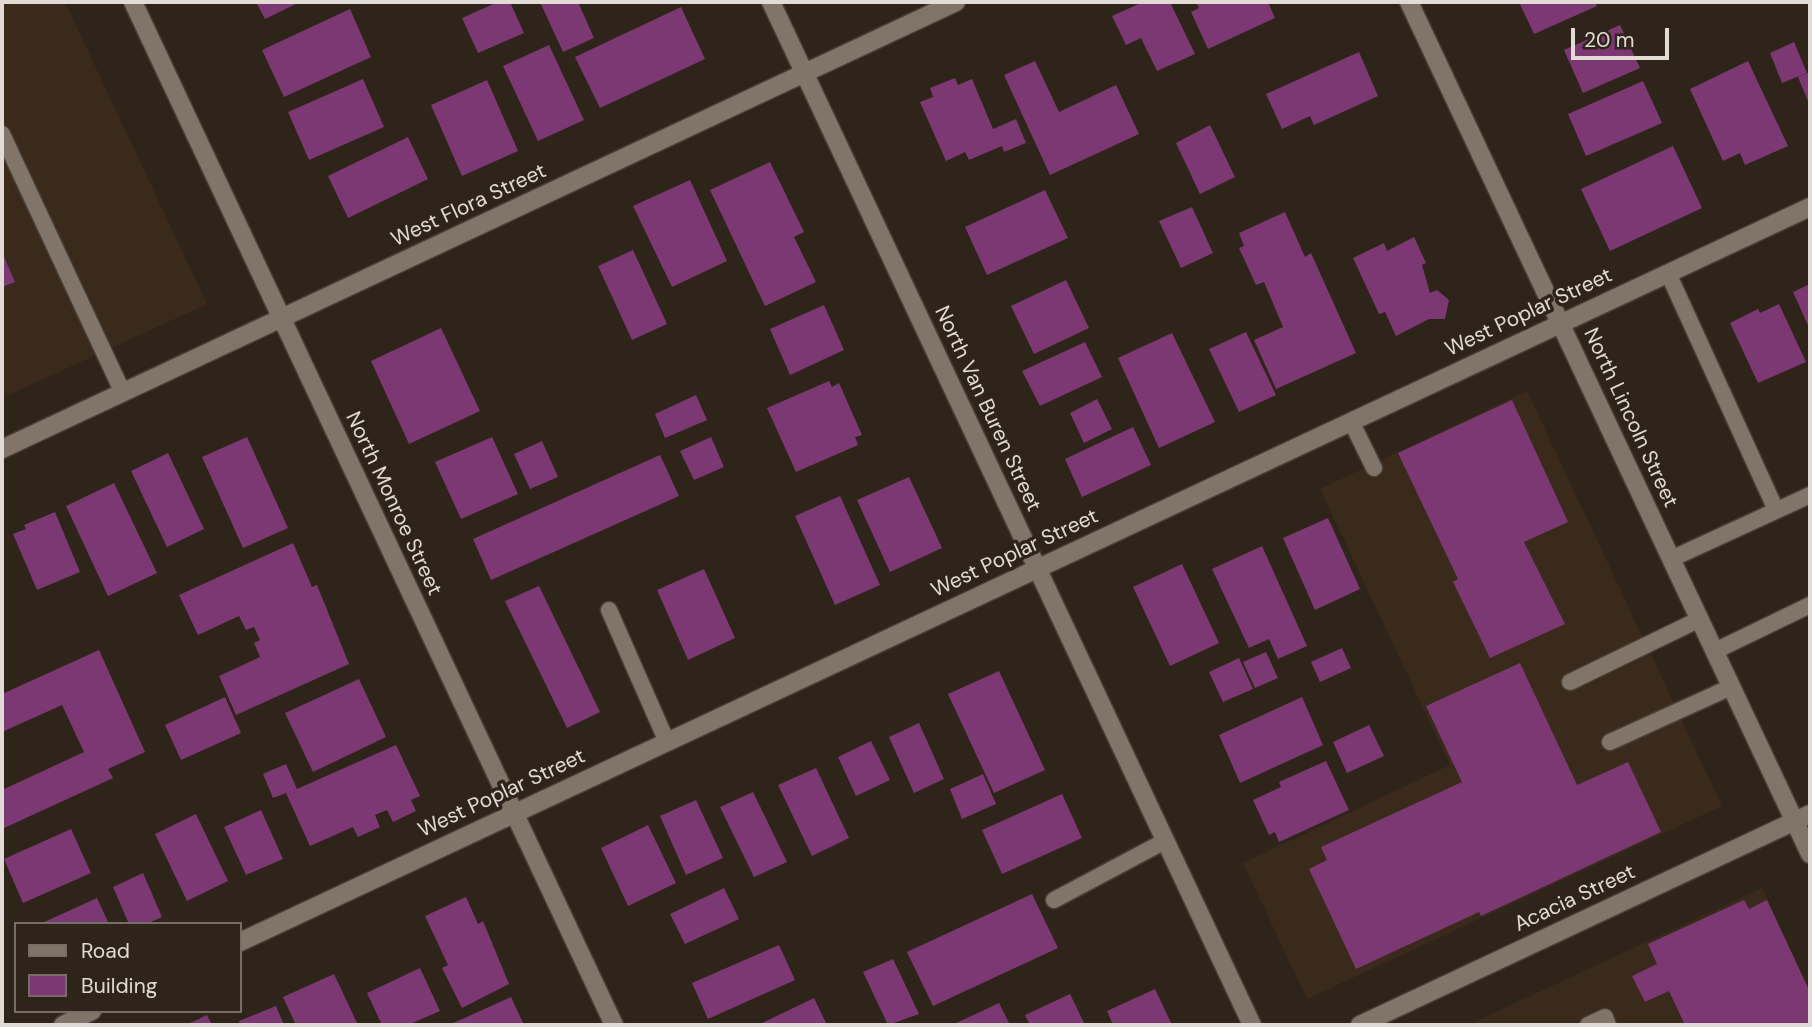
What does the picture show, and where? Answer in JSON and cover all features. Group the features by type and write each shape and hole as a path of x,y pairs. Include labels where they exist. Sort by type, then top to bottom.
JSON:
{"street":[{"name":"North Monroe Street","path":"133,2 614,1025"},
{"name":"North Van Buren Street","path":"771,2 1252,1025"},
{"name":"West Flora Street","path":"2,449 956,2"},
{"name":"North Lincoln Street","path":"1409,2 1731,687 1803,818 1810,854"},
{"name":"West Poplar Street","path":"242,941 1810,207"},
{"name":"Acacia Street","path":"1360,1025 1803,818"},
{"path":"63,1025 88,1013"}],"lane":[{"path":"2,134 122,393"},
{"path":"1668,273 1776,510"},
{"path":"1352,421 1374,468"},
{"path":"1671,559 1810,495"},
{"path":"1714,651 1810,605"},
{"path":"608,610 667,742"},
{"path":"1570,682 1700,619"},
{"path":"1610,742 1731,687"},
{"path":"1054,900 1165,841"},
{"path":"1588,1025 1605,1017 1608,1025"}],"shaded area":[{"path":"2,2 65,2 207,304 2,398"},
{"path":"1527,391 1722,806 1307,999 1243,863 1450,765 1320,489"},
{"path":"1762,888 1810,992 1810,1025 1468,1025"}],"building":[{"path":"256,2 300,2 265,19"},
{"path":"498,2 510,2 524,33 478,53 462,18"},
{"path":"540,2 578,2 594,38 563,52"},
{"path":"1143,2 1170,2 1195,54 1157,71 1141,38 1126,45 1112,16"},
{"path":"1196,2 1268,2 1275,18 1208,49 1191,12 1199,8"},
{"path":"1519,2 1595,2 1597,6 1534,34"},
{"path":"681,7 705,59 600,108 575,57"},
{"path":"350,9 371,57 284,97 262,50"},
{"path":"1620,25 1640,68 1583,93 1564,50"},
{"path":"1794,42 1807,73 1782,83 1770,53"},
{"path":"549,45 584,120 538,141 503,66"},
{"path":"1359,52 1378,96 1314,125 1310,116 1282,129 1266,94"},
{"path":"1035,61 1059,112 1116,85 1139,134 1050,175 1004,75"},
{"path":"1748,61 1788,146 1745,165 1740,153 1723,161 1690,89"},
{"path":"1810,72 1810,106 1798,77"},
{"path":"955,78 958,85 972,79 993,129 1016,119 1026,143 1004,152 1002,146 969,160 965,152 946,161 920,102 933,97 930,88"},
{"path":"363,79 384,127 309,160 288,112"},
{"path":"487,80 518,151 462,176 431,105"},
{"path":"1643,81 1662,123 1586,156 1568,114"},
{"path":"1210,125 1235,177 1200,194 1176,143"},
{"path":"408,137 428,179 348,218 328,176"},
{"path":"1673,146 1702,208 1610,251 1581,189"},
{"path":"770,162 804,232 794,237 816,282 765,306 710,190"},
{"path":"690,180 727,261 672,287 633,206"},
{"path":"1045,190 1068,238 987,275 965,227"},
{"path":"1192,207 1213,253 1181,268 1159,221"},
{"path":"1285,212 1305,257 1311,253 1356,353 1276,389 1254,340 1283,327 1264,282 1256,285 1239,248 1244,246 1239,233"},
{"path":"1414,237 1426,263 1422,265 1430,293 1437,290 1449,300 1445,319 1429,319 1396,336 1385,312 1379,314 1353,258 1384,243 1387,251"},
{"path":"633,250 667,324 632,340 598,266"},
{"path":"2,252 15,282 2,287"},
{"path":"1066,280 1089,328 1034,354 1011,306"},
{"path":"1810,284 1810,330 1793,292"},
{"path":"1779,304 1806,362 1758,383 1730,323 1758,309 1760,313"},
{"path":"824,305 844,350 790,375 770,329"},
{"path":"441,328 480,411 409,444 371,361"},
{"path":"1246,332 1276,395 1239,412 1209,349"},
{"path":"1172,333 1215,422 1159,448 1118,358"},
{"path":"1085,342 1102,377 1040,406 1022,371"},
{"path":"829,381 832,387 839,383 862,435 855,437 858,445 796,472 767,408"},
{"path":"696,395 707,420 665,438 655,414"},
{"path":"1097,399 1112,429 1084,443 1070,413"},
{"path":"1512,400 1568,522 1524,542 1565,624 1490,658 1453,582 1458,579 1398,453"},
{"path":"1133,427 1151,465 1082,497 1065,459"},
{"path":"247,437 288,528 243,548 202,457"},
{"path":"492,437 518,494 461,519 435,462"},
{"path":"711,437 724,467 694,480 680,451"},
{"path":"542,441 558,477 530,489 514,454"},
{"path":"168,453 204,529 167,547 131,471"},
{"path":"660,455 679,496 491,580 473,539"},
{"path":"909,477 942,548 890,572 857,500"},
{"path":"114,483 157,573 108,596 66,506"},
{"path":"840,496 880,585 835,605 795,516"},
{"path":"55,512 80,572 37,590 13,534 26,529 24,525"},
{"path":"1328,518 1360,589 1315,610 1283,538"},
{"path":"293,543 312,587 317,585 349,664 236,715 219,676 260,657 254,643 260,640 254,627 246,630 239,616 198,635 179,595"},
{"path":"1262,546 1307,646 1278,659 1269,639 1249,648 1212,569"},
{"path":"1182,564 1219,643 1170,666 1133,587"},
{"path":"704,569 735,638 688,660 657,590"},
{"path":"539,586 600,712 567,728 505,601"},
{"path":"1342,648 1351,668 1320,682 1311,662"},
{"path":"99,650 145,752 108,769 113,778 2,829 2,790 84,752 62,705 2,732 2,694"},
{"path":"1266,652 1278,678 1255,688 1243,662"},
{"path":"1239,658 1253,689 1223,702 1209,672"},
{"path":"1520,663 1577,785 1628,762 1661,832 1481,916 1479,912 1356,969 1309,869 1327,860 1321,847 1462,782 1426,706"},
{"path":"999,671 1045,770 994,793 948,694"},
{"path":"359,679 386,737 313,772 285,713"},
{"path":"225,697 241,733 181,760 165,725"},
{"path":"1302,697 1323,745 1240,783 1219,735"},
{"path":"919,723 944,779 914,793 889,737"},
{"path":"1369,725 1384,756 1347,773 1333,742"},
{"path":"871,741 890,780 856,796 838,757"},
{"path":"396,745 420,796 411,800 416,811 393,822 387,810 375,815 380,827 358,837 353,827 310,846 286,793 273,798 263,774 286,764 297,789"},
{"path":"1326,761 1349,810 1279,842 1275,832 1269,835 1253,800 1281,787 1279,782"},
{"path":"816,768 849,838 812,856 778,785"},
{"path":"983,774 996,804 962,819 950,789"},
{"path":"753,792 787,862 754,877 720,807"},
{"path":"1062,794 1082,838 1002,874 982,830"},
{"path":"696,800 723,858 686,875 660,816"},
{"path":"261,810 283,859 246,875 224,827"},
{"path":"196,814 228,881 187,901 155,834"},
{"path":"648,825 676,883 628,906 601,848"},
{"path":"71,829 91,873 23,903 4,859"},
{"path":"143,873 162,917 151,922 128,922 113,887"},
{"path":"724,888 739,919 685,944 670,914"},
{"path":"1032,894 1058,948 933,1006 907,952"},
{"path":"466,897 478,924 483,921 509,984 462,1008 442,968 448,965 425,916"},
{"path":"97,898 108,922 44,922"},
{"path":"1744,900 1749,909 1767,900 1810,992 1810,1025 1685,1025 1669,991 1645,1002 1632,976 1657,964 1648,944"},
{"path":"779,945 795,980 708,1019 692,983"},
{"path":"893,959 919,1014 888,1025 863,972"},
{"path":"420,968 440,1011 408,1025 382,1025 367,993"},
{"path":"334,974 358,1025 296,1025 283,997"},
{"path":"1155,989 1172,1025 1113,1025 1107,1011"},
{"path":"1070,994 1085,1025 1030,1025 1025,1015"},
{"path":"511,997 524,1025 449,1025"},
{"path":"814,998 827,1025 758,1025"},
{"path":"999,1003 1010,1025 952,1025"},
{"path":"276,1006 284,1025 240,1025 239,1021"},
{"path":"207,1015 212,1025 186,1025"}]}
